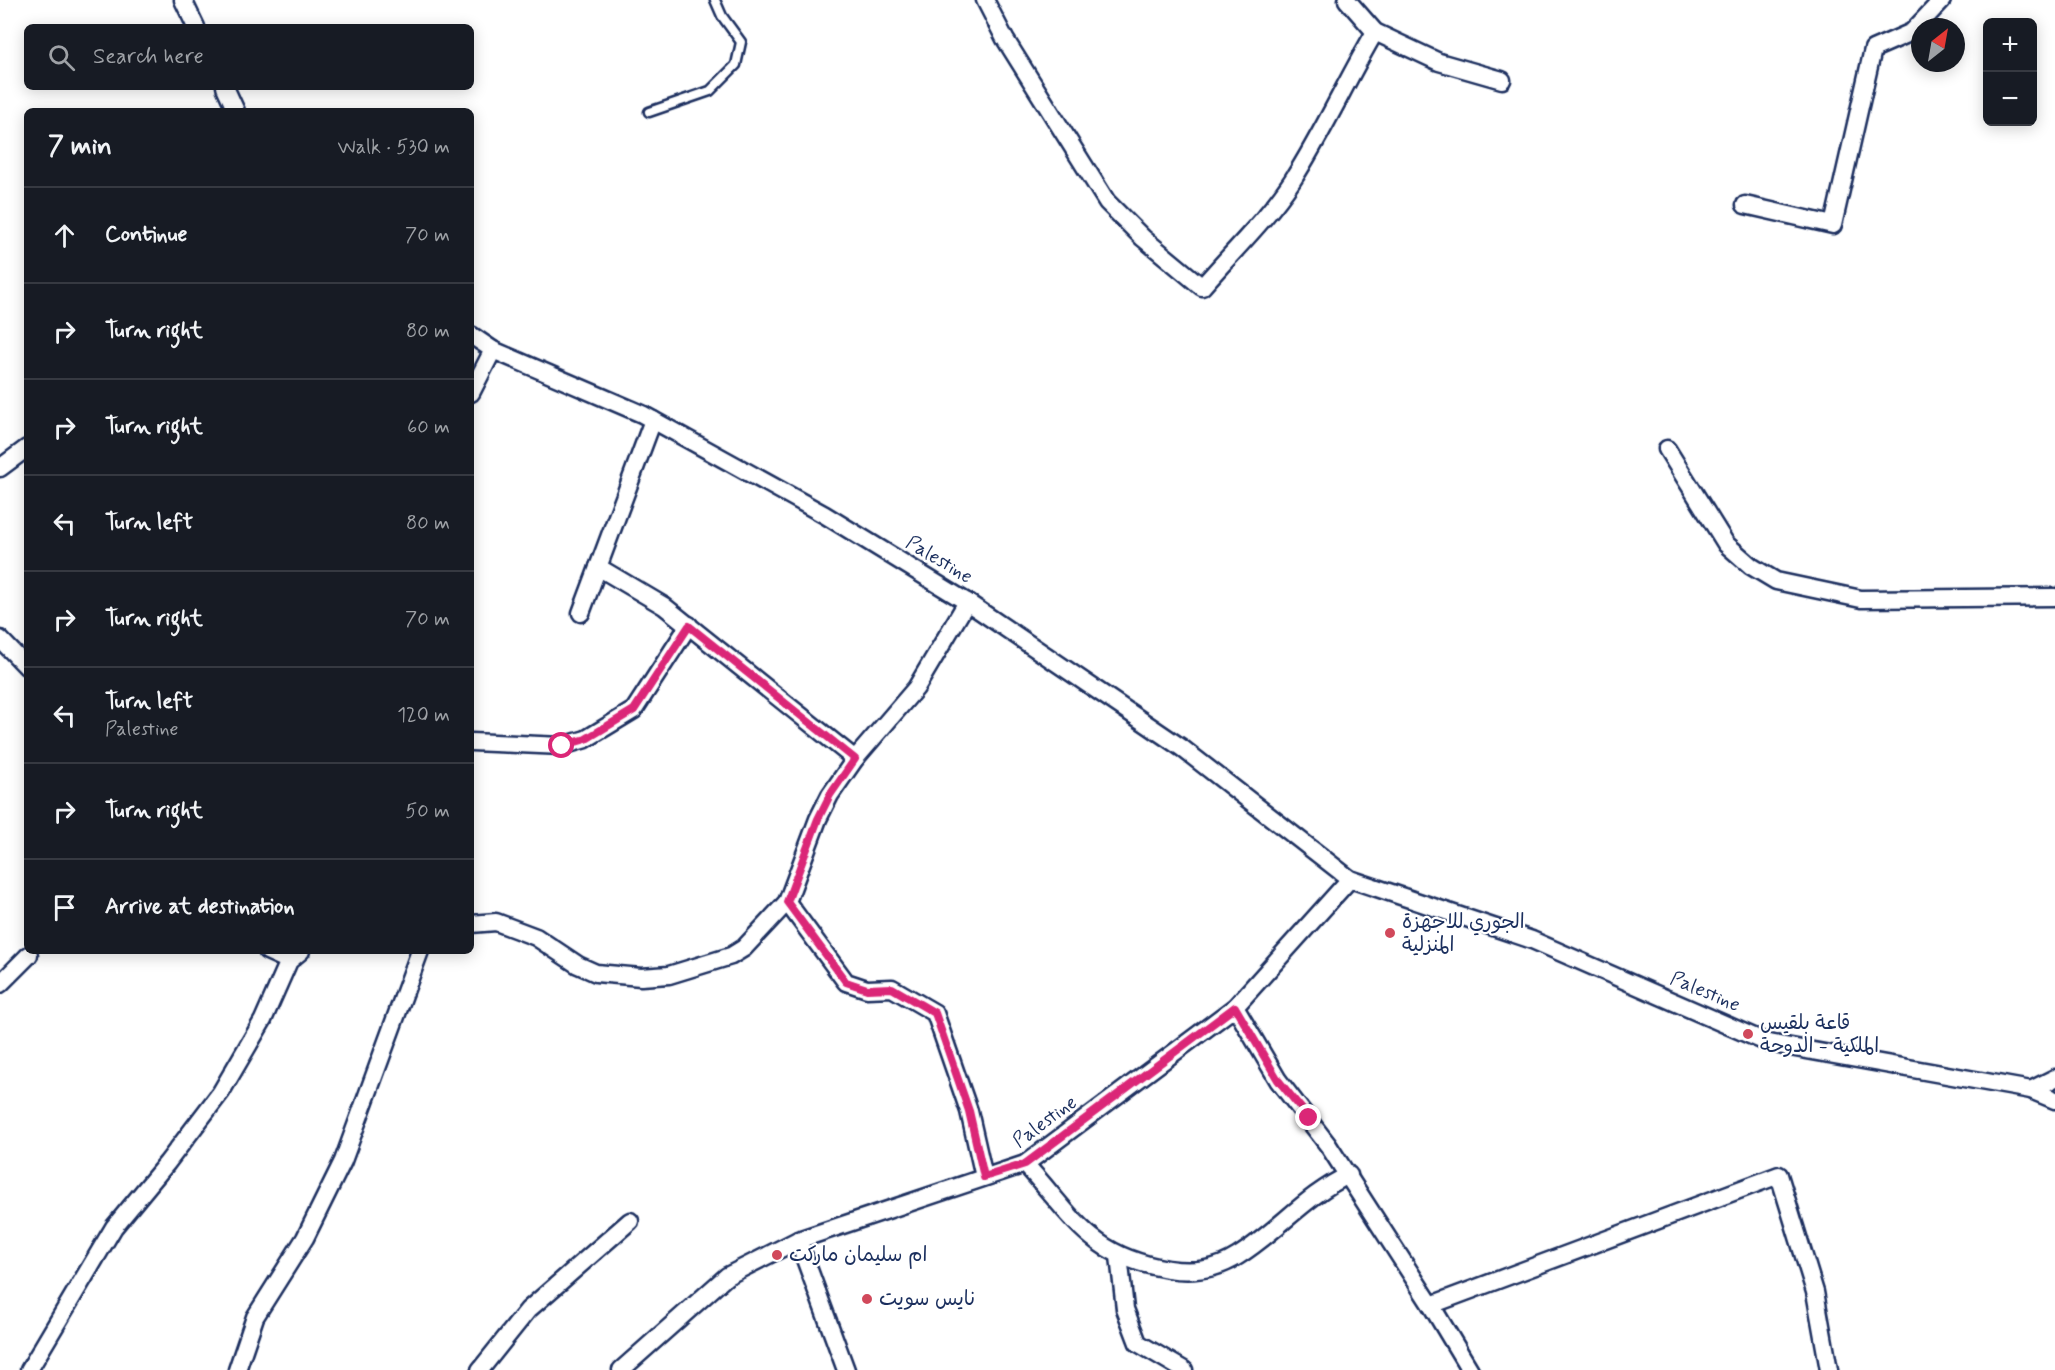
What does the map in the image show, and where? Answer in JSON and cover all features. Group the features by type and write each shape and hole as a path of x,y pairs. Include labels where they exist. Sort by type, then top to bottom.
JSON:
{"street":[{"path":"183,0 195,24"},
{"path":"986,0 1005,39 1107,202 1143,238 1202,287 1291,182 1328,121 1375,32"},
{"path":"1347,0 1375,32 1440,62 1502,80"},
{"path":"1745,205 1833,225 1873,49 1912,32 1942,0"},
{"path":"226,90 235,108"},
{"name":"Palestine","path":"474,337 493,350 653,420 825,515 967,602 1182,748 1350,879 1532,940 1768,1043 2031,1090 2055,1100"},
{"path":"474,387 493,350"},
{"path":"581,613 653,420"},
{"path":"1667,449 1726,543 1751,566 1776,581 1861,599 2055,597"},
{"path":"0,468 24,450"},
{"path":"598,567 664,606 855,759"},
{"path":"474,924 496,922 536,937 578,965 596,973 641,977 669,975 731,956 744,948 787,902 818,819 830,795 855,759 916,688 967,602"},
{"path":"474,742 562,746 586,739 634,710 689,626"},
{"path":"0,639 24,664"},
{"name":"Palestine","path":"621,1370 727,1276 798,1240 1025,1164 1235,1007 1350,879"},
{"path":"787,902 846,982 867,989 892,988 935,1013 969,1111 984,1177"},
{"path":"237,1370 255,1317 305,1238 343,1161 419,954"},
{"path":"0,984 29,955"},
{"path":"29,1370 114,1227 221,1092 263,1020 295,956"},
{"path":"1235,1007 1278,1080 1349,1175 1470,1370"},
{"path":"2031,1090 2055,1078"},
{"path":"1025,1164 1066,1215 1103,1246 1119,1256 1157,1267 1194,1272 1215,1267 1237,1257 1331,1184 1349,1175"},
{"path":"1431,1305 1779,1175 1815,1292 1829,1370"},
{"path":"480,1370 528,1310 630,1221"},
{"path":"798,1240 846,1370"},
{"path":"1119,1256 1125,1309 1138,1343 1184,1370"}],"lane":[{"path":"649,112 710,91 736,65 741,42 722,16 715,0"}],"place":[{"name":"الجوري للاجهزة المنزلية","path":"1390,933"},
{"name":"قاعة بلقيس الملكية - الدوحة","path":"1748,1034"},
{"name":"ام سليمان ماركت","path":"777,1255"},
{"name":"نايس سويت","path":"867,1299"}],"route":[{"path":"562,746 586,739 634,710 689,626 855,759 830,795 818,819 787,902 846,982 867,989 892,988 935,1013 944,1033 951,1061 969,1111 984,1177 1025,1164 1235,1007 1264,1059 1309,1118"}]}
